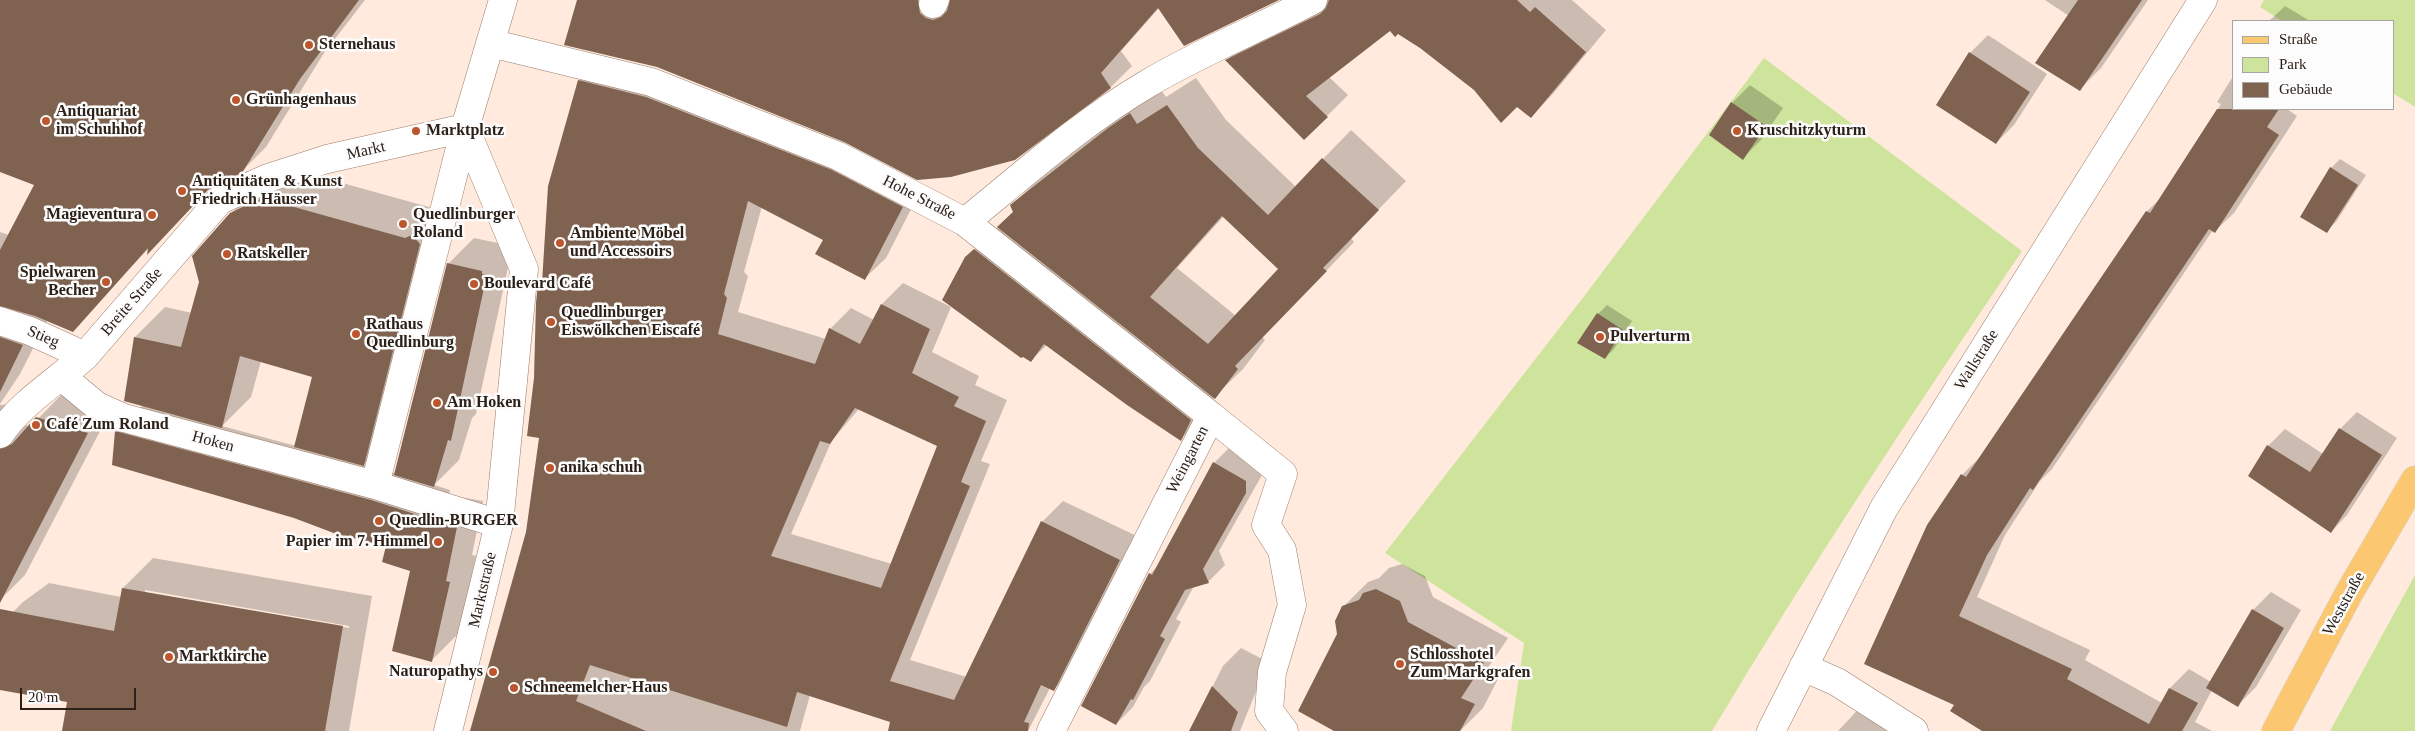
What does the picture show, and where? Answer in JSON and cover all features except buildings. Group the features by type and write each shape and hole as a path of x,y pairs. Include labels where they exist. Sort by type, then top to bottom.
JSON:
{"main road":[{"name":"Weststraße","path":"2276,731 2349,593 2415,480"}],"street":[{"path":"375,485 465,128 503,0"},
{"name":"Hohe Straße","path":"490,43 651,82 838,156 965,222 1080,128 1148,83 1314,0"},
{"name":"Wallstraße","path":"1771,731 1884,508 2203,0"},
{"name":"Markt","path":"268,178 327,159 465,128"},
{"name":"Marktstraße","path":"448,731 498,524 524,269 465,128"},
{"name":"Breite Straße","path":"0,434 18,411 62,377 84,356 220,200 268,178"},
{"name":"Weingarten","path":"965,222 1211,416 1051,731"},
{"name":"Stieg","path":"0,322 30,331 84,356"},
{"name":"Hoken","path":"62,377 97,406 124,418 375,485 498,524"},
{"path":"1211,416 1283,474 1266,525 1282,550 1292,605 1272,672 1269,710 1284,731"},
{"path":"1803,667 1836,682 1914,731"}],"green space":[{"path":"2264,0 2415,0 2415,107 2395,95 2395,20 2280,20 2260,7"},
{"path":"1764,58 2022,251 1864,489 1712,731 1511,731 1524,643 1385,553 1585,295"},
{"path":"2415,575 2415,731 2330,731"}],"place":[{"name":"Sternehaus","path":"309,45"},
{"name":"Grünhagenhaus","path":"236,100"},
{"name":"Antiquariat im Schuhhof","path":"46,121"},
{"name":"Marktplatz","path":"416,131"},
{"name":"Kruschitzkyturm","path":"1737,131"},
{"name":"Antiquitäten & Kunst Friedrich Häusser","path":"182,191"},
{"name":"Magieventura","path":"152,215"},
{"name":"Quedlinburger Roland","path":"403,224"},
{"name":"Ambiente Möbel und Accessoirs","path":"560,243"},
{"name":"Ratskeller","path":"227,254"},
{"name":"Spielwaren Becher","path":"106,282"},
{"name":"Boulevard Café","path":"474,284"},
{"name":"Quedlinburger Eiswölkchen Eiscafé","path":"551,322"},
{"name":"Rathaus Quedlinburg","path":"356,334"},
{"name":"Pulverturm","path":"1600,337"},
{"name":"Am Hoken","path":"437,403"},
{"name":"Café Zum Roland","path":"36,425"},
{"name":"anika schuh","path":"550,468"},
{"name":"Quedlin-BURGER","path":"379,521"},
{"name":"Papier im 7. Himmel","path":"438,542"},
{"name":"Marktkirche","path":"169,657"},
{"name":"Schlosshotel Zum Markgrafen","path":"1400,664"},
{"name":"Naturopathys","path":"493,672"},
{"name":"Schneemelcher-Haus","path":"514,688"}]}
